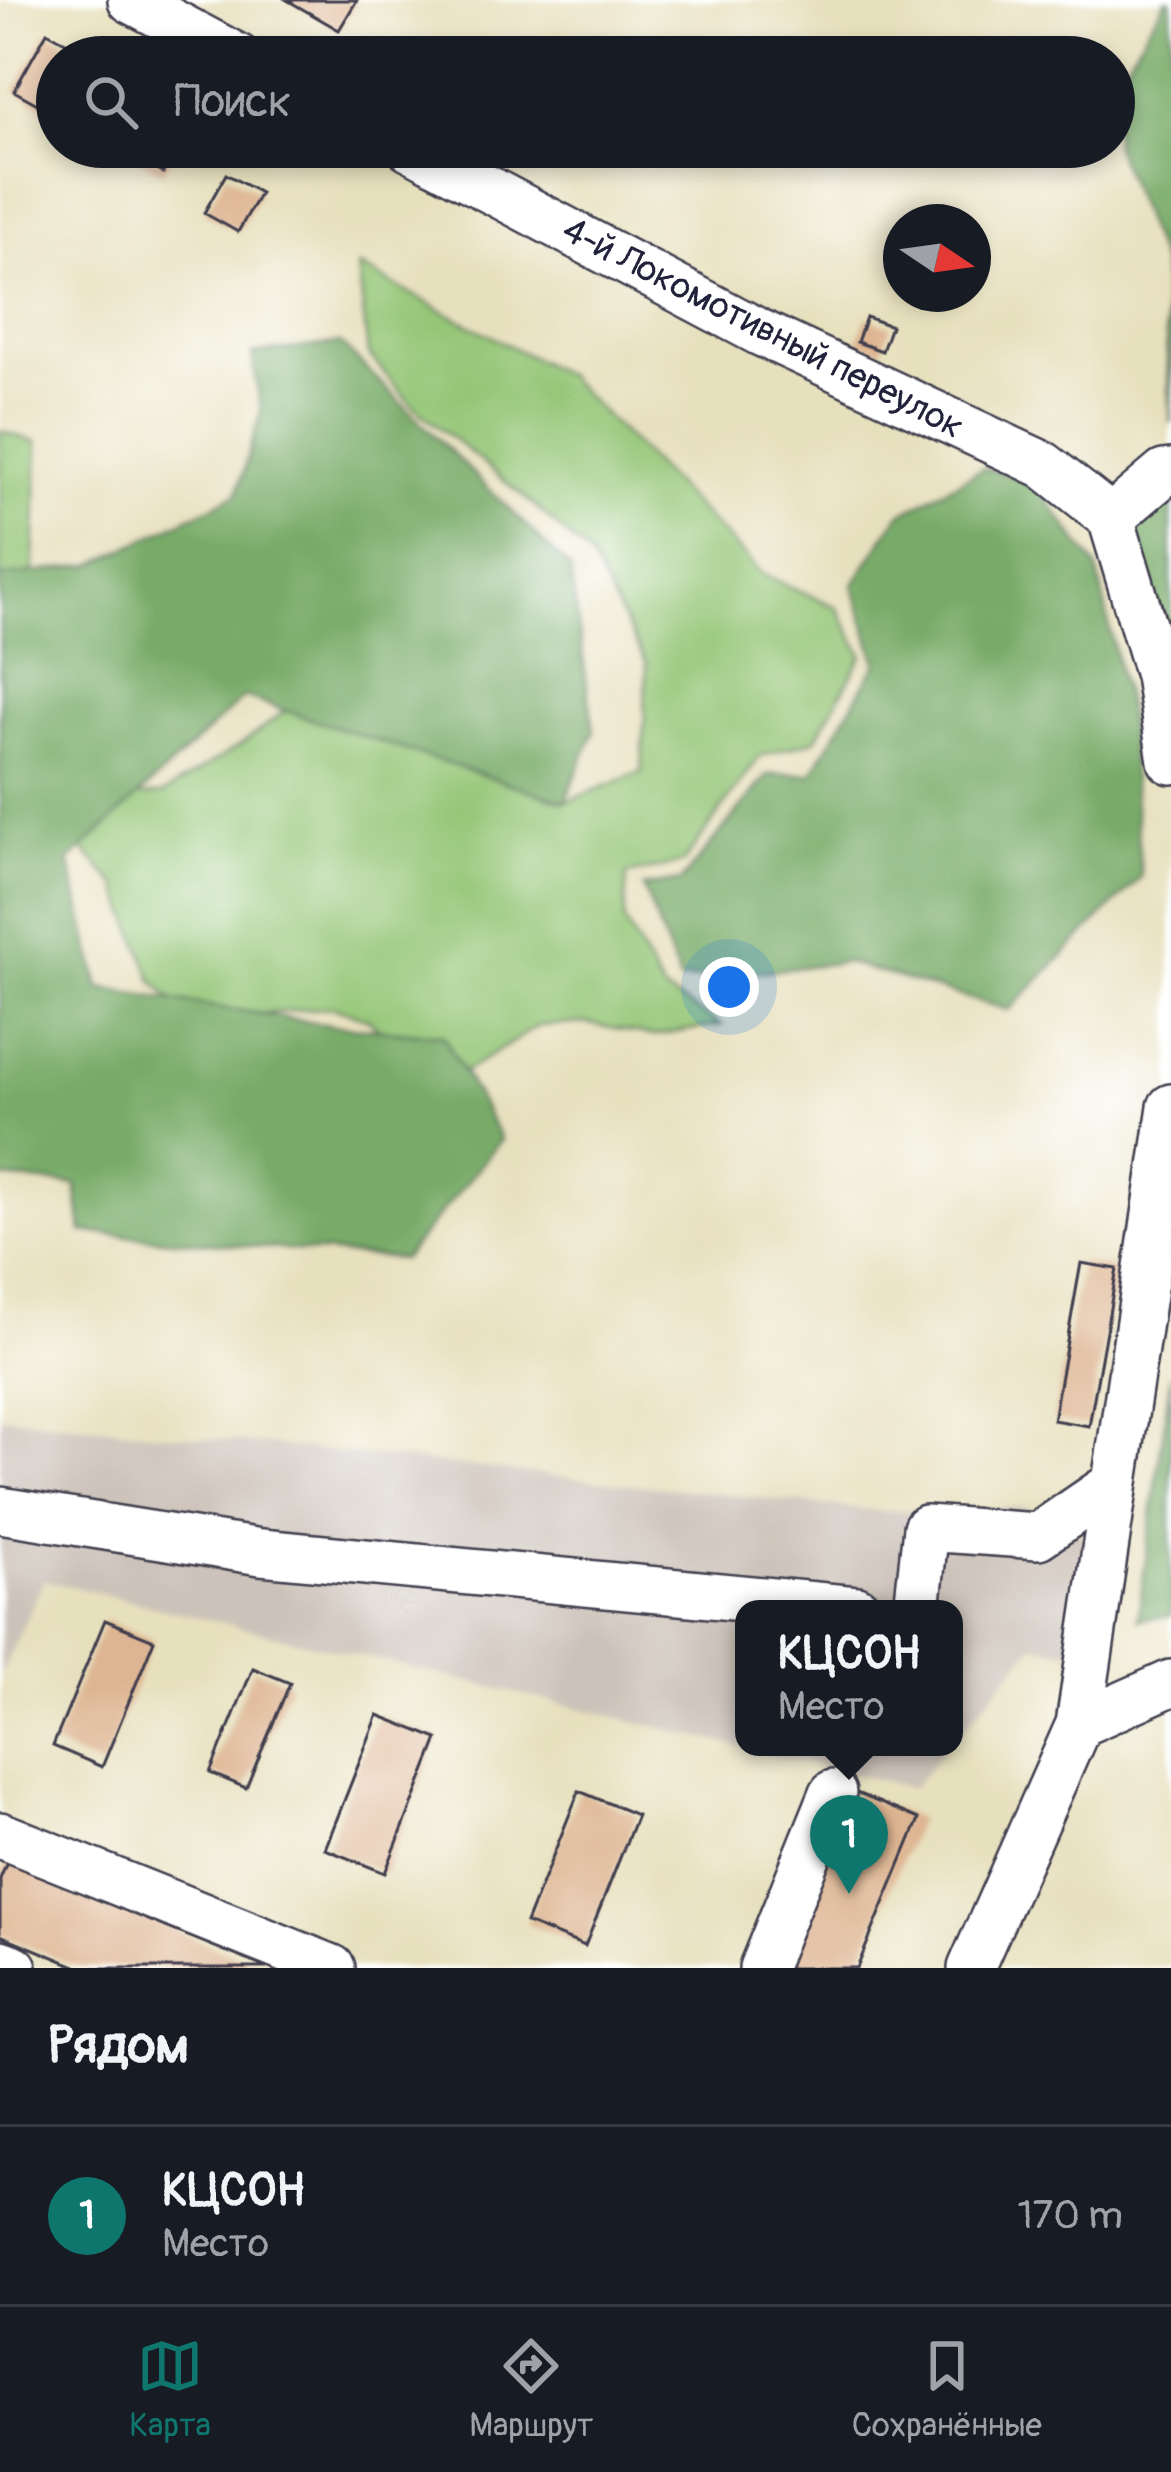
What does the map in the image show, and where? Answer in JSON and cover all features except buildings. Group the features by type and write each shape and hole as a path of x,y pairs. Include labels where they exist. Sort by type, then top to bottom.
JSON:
{"street":[{"path":"130,0 198,36"},
{"name":"4-й Локомотивный переулок","path":"449,168 759,332 1044,465 1111,518"},
{"path":"1171,472 1111,518 1158,675 1171,761"},
{"path":"971,1968 1079,1724 1171,1107"},
{"path":"917,1600 926,1528 1038,1536 1114,1484"},
{"path":"0,1510 261,1552 763,1600"},
{"path":"1079,1724 1171,1682"},
{"path":"762,1968 833,1793"},
{"path":"0,1835 332,1968"},
{"path":"0,1963 14,1968"}],"shaded area":[{"path":"0,1416 880,1511 1025,1507 1087,1538 1074,1653 1034,1645 963,1728 963,1600 735,1600 735,1746 44,1580 0,1676"},
{"path":"778,1756 939,1756 912,1788"}],"green space":[{"path":"1166,0 1171,0 1171,424 1162,265 1123,168 1135,168 1135,49"},
{"path":"358,266 565,375 763,575 837,607 863,655 815,740 760,756 683,863 627,875 624,921 663,991 721,1025 653,1036 584,1023 538,1026 458,1076 427,1086 369,1019 333,1007 193,1020 153,981 117,885 41,806 163,794 242,744 329,677 565,802 642,772 647,664 589,556 413,406 368,354"},
{"path":"340,343 570,569 594,732 565,802 244,697 69,861 100,988 329,1025 443,1035 501,1140 403,1259 82,1232 76,1185 0,1178 0,577 92,565 237,494 261,411 252,354"},
{"path":"0,431 38,442 33,594 0,727"},
{"path":"983,468 1035,483 1097,568 1127,709 1141,877 1009,1010 845,962 680,981 643,887 681,881 768,775 812,773 877,663 853,585 899,515"},
{"path":"1171,496 1171,658 1134,523"},
{"path":"1171,1374 1171,1616 1138,1619"}],"place":[{"name":"КЦСОН","path":"849,1894"}]}
